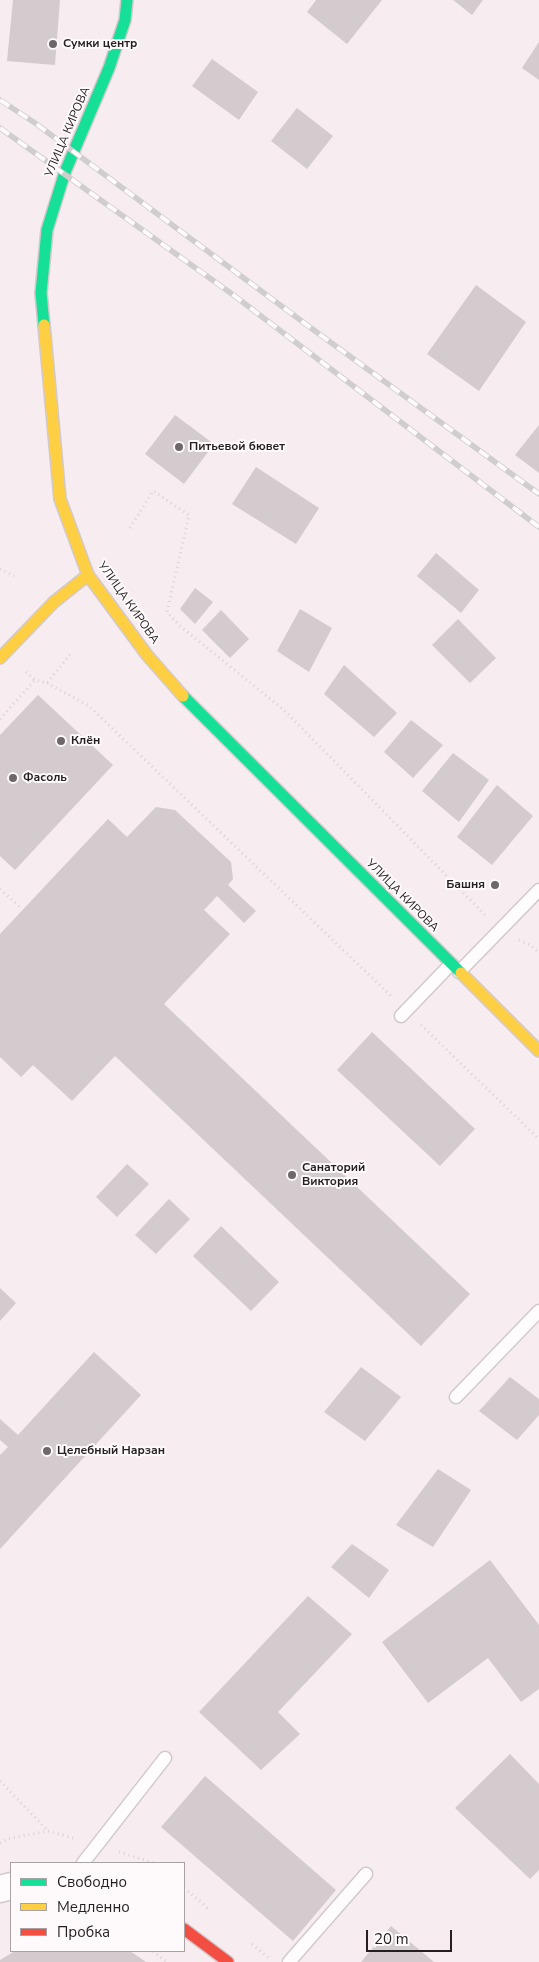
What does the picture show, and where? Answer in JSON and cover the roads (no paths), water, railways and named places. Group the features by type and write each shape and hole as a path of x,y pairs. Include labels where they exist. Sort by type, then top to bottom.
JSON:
{"street":[{"name":"УЛИЦА КИРОВА","path":"127,0 125,20 110,68 65,172 47,230 41,293 60,499 88,574 148,655 185,698 539,1050"},
{"path":"0,658 54,602 88,574"},
{"path":"185,1930 228,1962"}],"lane":[{"path":"403,1013 500,930 539,890"},
{"path":"456,1397 539,1311"},
{"path":"84,1862 165,1758"},
{"path":"289,1962 366,1874"}],"railway":[{"path":"0,100 35,123 539,494"},
{"path":"0,128 232,294 539,527"}],"place":[{"name":"Сумки центр","path":"53,44"},
{"name":"Питьевой бювет","path":"179,447"},
{"name":"Клён","path":"61,741"},
{"name":"Фасоль","path":"13,778"},
{"name":"Башня","path":"495,885"},
{"name":"Санаторий Виктория","path":"292,1175"},
{"name":"Целебный Нарзан","path":"47,1451"}]}
